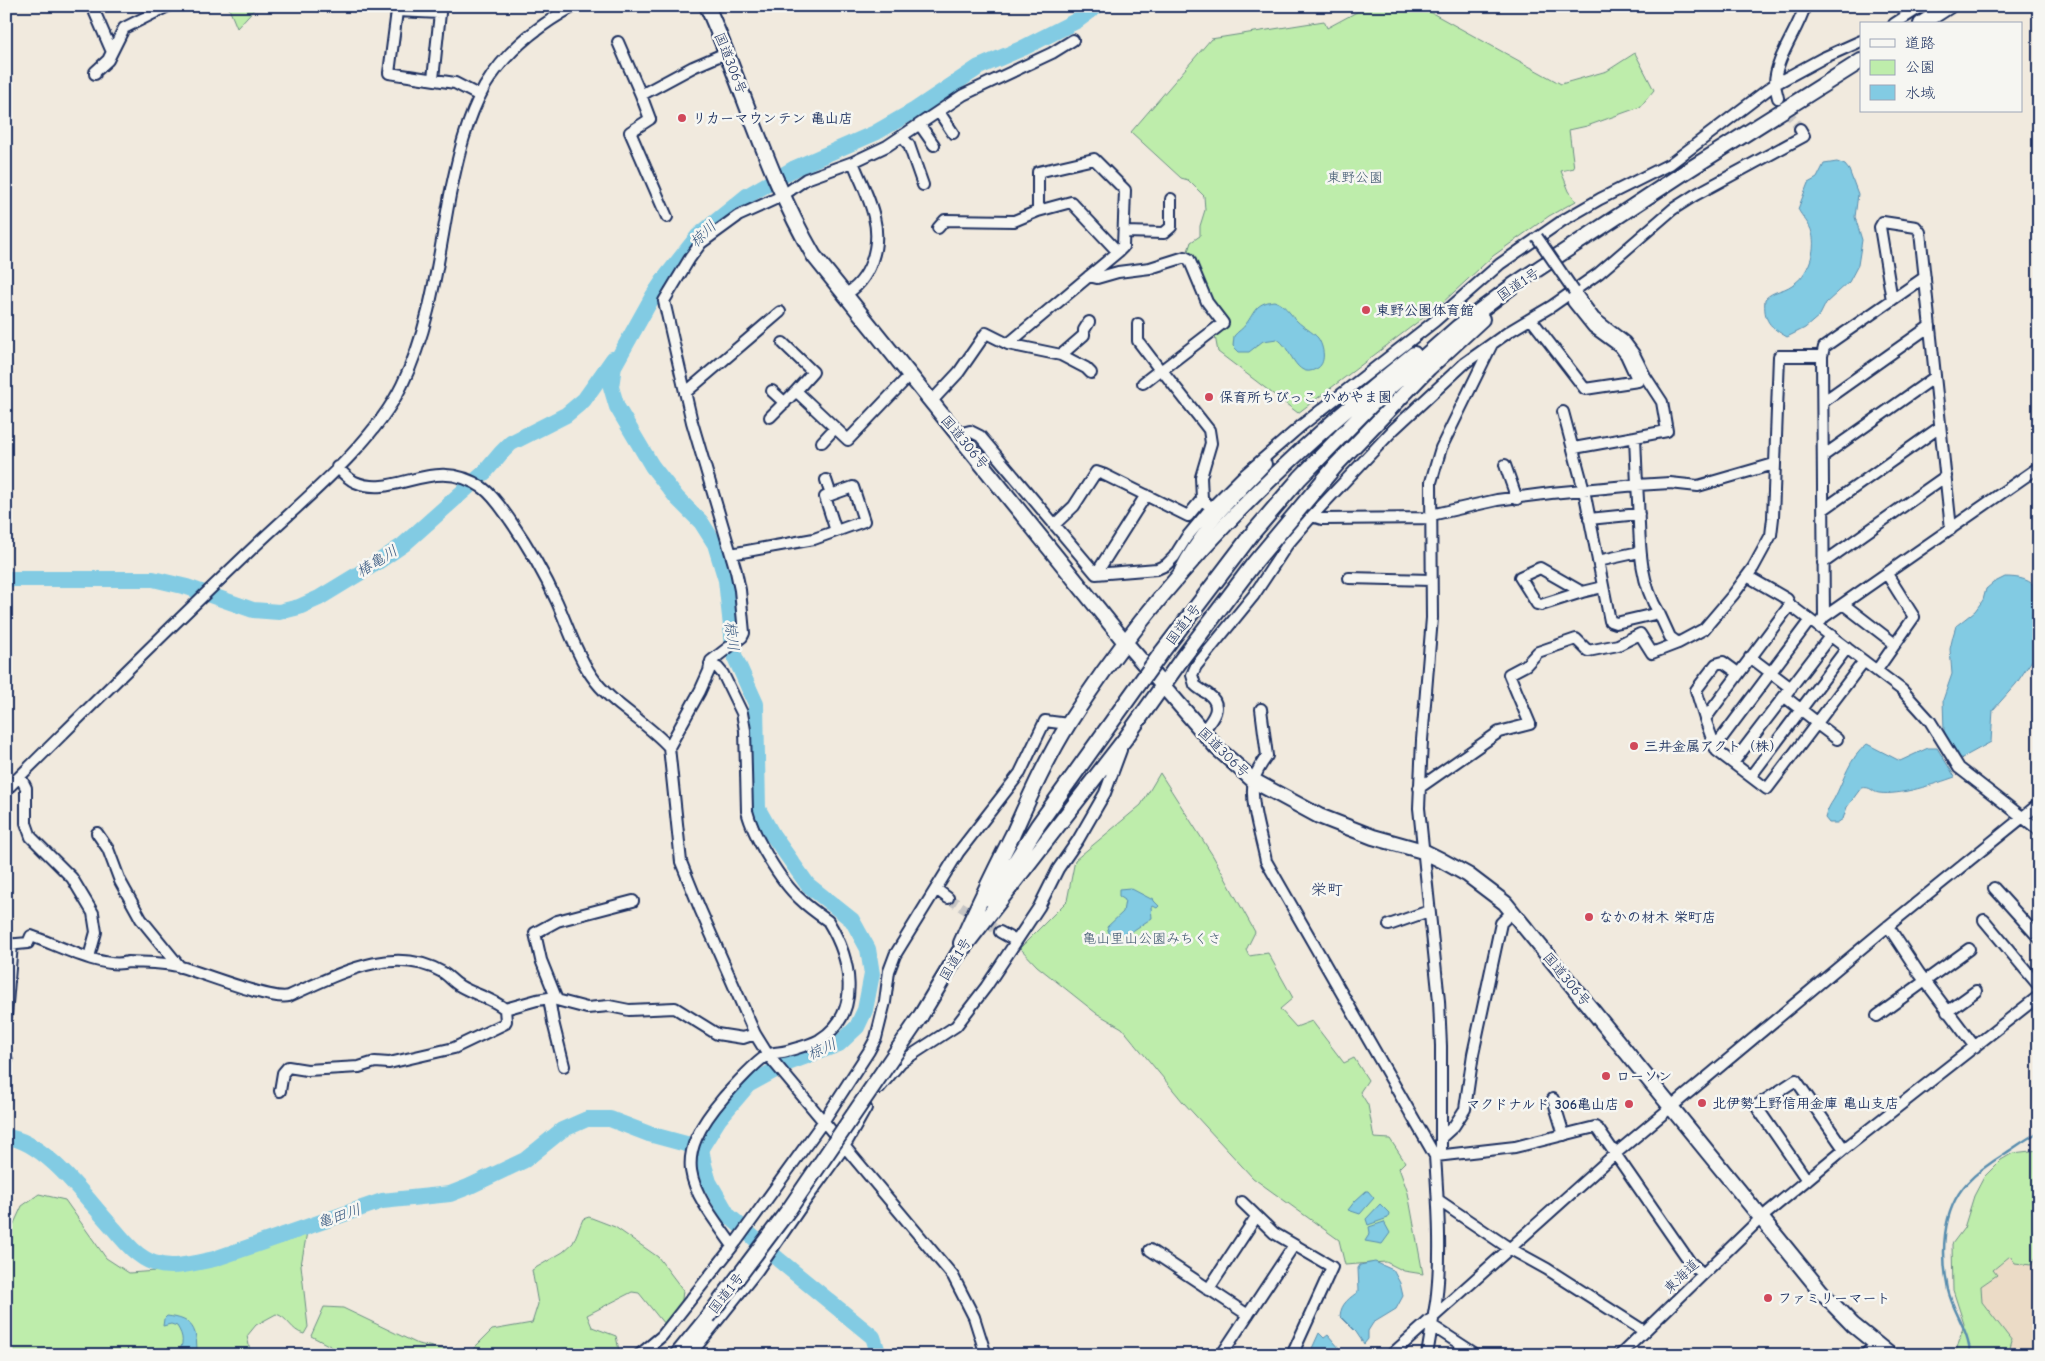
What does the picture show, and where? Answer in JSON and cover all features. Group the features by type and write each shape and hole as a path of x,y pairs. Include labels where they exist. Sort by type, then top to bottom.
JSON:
{"highway":[{"name":"国道306号","path":"707,6 728,52 782,196 794,222 814,256 1125,642 1202,732 1217,748 1254,780 1319,816 1373,837 1423,851 1468,875 1492,892 1512,912 1838,1311 1890,1355"},
{"path":"1924,22 1949,6"},
{"name":"国道1号","path":"677,1355 790,1208 920,1017 1038,825 1162,652 1251,535 1300,478 1380,396 1458,327 1516,284 1682,174 1860,62"},
{"path":"954,960 1125,739 1255,562 1337,464 1429,368 1491,312 1516,284"},
{"path":"954,960 1046,763 1068,724 1125,642 1175,580 1249,499 1329,423 1424,345 1458,327"}],"street":[{"path":"92,6 112,52"},
{"path":"95,74 108,60 124,28 168,6"},
{"path":"6,790 337,467 387,412 402,385 414,356 426,316 461,146 480,96 486,84 514,48 538,28 574,6"},
{"path":"1778,98 1775,84 1777,70 1799,24 1805,6"},
{"path":"1897,22 1922,6"},
{"path":"434,79 440,13 397,11 389,73 455,82 480,96"},
{"path":"986,1355 974,1317 953,1276 790,1082 768,1055 755,1034 681,862 669,746 700,691 712,661 742,637 744,633 744,620 740,590 731,554 685,393 664,301 702,243 738,216 782,196 806,180 853,162 902,137 973,90 1052,53 1072,40"},
{"path":"1096,574 1157,569 1166,565 1212,508 1242,477 1302,426 1435,321 1500,264 1537,237 1600,199 1670,164 1775,84 1823,58 1860,41"},
{"path":"618,42 650,119 630,132 667,217"},
{"path":"641,95 693,67 728,52"},
{"path":"939,112 953,133"},
{"path":"920,125 934,145"},
{"path":"1202,732 1215,717 1216,707 1214,700 1195,685 1193,680 1194,670 1254,595 1287,545 1394,429 1465,363 1492,343 1573,296 1673,209 1695,195 1804,136 1800,129"},
{"path":"902,137 908,145 923,185"},
{"path":"1008,344 1123,248 1125,190 1094,158 1038,172 1038,211"},
{"path":"844,295 852,290 866,274 874,254 876,238 873,212 853,162"},
{"path":"1124,232 1164,233 1171,228 1171,199"},
{"path":"938,228 945,220 1014,221 1038,211 1071,202 1118,252"},
{"path":"1892,300 1880,227 1883,222 1916,227 1920,232 1951,529"},
{"path":"1531,319 1585,389 1638,381 1626,355 1619,346 1593,327 1537,237"},
{"path":"1089,276 1097,278 1118,272 1126,273 1150,268 1184,257 1189,259 1207,302 1223,323 1143,383"},
{"path":"1817,621 1824,563 1824,400 1822,356 1824,347 1925,277"},
{"path":"1573,296 1594,318 1625,342 1662,402 1667,431 1574,448"},
{"path":"685,393 780,312"},
{"path":"1061,355 1084,335 1084,330 1089,322"},
{"path":"1054,524 1074,506 1096,472 1188,516 1202,499 1201,477 1211,443 1209,430 1138,341 1138,324"},
{"path":"1824,400 1930,326"},
{"path":"931,402 959,372 986,333 1008,344 1061,355 1092,373"},
{"path":"1427,1355 1431,1321 1436,1302 1438,1156 1442,1136 1439,1001 1423,851 1419,788 1432,618 1431,482 1438,456 1492,343"},
{"path":"770,417 813,372 783,344"},
{"path":"1419,788 1500,732 1530,724 1510,674 1526,665 1538,652 1576,639 1588,651 1618,645 1640,634 1652,654 1704,629 1747,576 1771,535 1779,356 1822,356"},
{"path":"796,391 848,440 909,376"},
{"path":"1823,456 1935,377"},
{"path":"772,391 785,403"},
{"path":"1564,412 1584,490 1610,621 1616,623 1659,614"},
{"path":"1175,580 1188,553 1204,533 1302,426"},
{"path":"1824,509 1940,427"},
{"path":"822,442 835,428"},
{"path":"958,434 970,431 980,436 1096,574"},
{"path":"1636,437 1639,552 1650,598 1670,637 1678,643"},
{"path":"1312,516 1322,519 1431,516 1497,500 1518,499 1551,493 1670,483 1698,486 1774,464"},
{"path":"1505,465 1518,499"},
{"path":"337,467 352,481 370,486 385,486 428,475 448,474 464,478 482,488 498,504 539,565 582,661 597,684 613,700 645,724 669,746"},
{"path":"1715,747 1771,673 1817,621 2039,467"},
{"path":"1824,563 1946,476"},
{"path":"826,480 831,494"},
{"path":"731,554 814,539 864,521 853,487 825,497 836,531"},
{"path":"1096,574 1146,495"},
{"path":"1202,499 1212,508"},
{"path":"1589,519 1639,514"},
{"path":"1598,561 1639,552"},
{"path":"1582,592 1540,568 1520,576 1537,604 1541,605 1603,587"},
{"path":"1877,670 1914,617 1886,574"},
{"path":"1747,576 1787,599 1790,604 1817,621 1847,648 1902,690 1930,720 1959,768 2039,830"},
{"path":"1348,578 1432,580"},
{"path":"1705,719 1790,604"},
{"path":"1843,604 1895,644"},
{"path":"1733,764 1831,635"},
{"path":"1751,776 1847,648"},
{"path":"1750,657 1771,673 1801,709 1837,739"},
{"path":"712,661 724,674 742,713 745,730 747,811 750,823 771,860 799,899 828,921 845,958 849,982 847,1002 834,1026 821,1039 787,1051 768,1055 730,1090 707,1118 696,1139 689,1158 695,1188 735,1244"},
{"path":"1738,673 1723,662 1716,664 1696,690 1717,751 1768,789 1864,661"},
{"path":"1260,709 1267,756 1262,762 1254,780 1255,809 1266,861 1438,1156"},
{"path":"638,1355 662,1336 735,1244 823,1122 876,1038 885,1002 889,970 895,956 958,853 1020,773 1045,721 1068,724"},
{"path":"690,1355 776,1244 844,1147 862,1114 890,1074 901,1062 956,1026 986,987 1039,907 1058,869 1078,840 1105,793 1125,739"},
{"path":"20,776 26,788 26,823 31,837 72,878 92,913 96,932 89,958"},
{"path":"1391,1355 1431,1321 1614,1154 1888,926 2039,804"},
{"path":"97,833 108,849 125,893 141,919 180,967"},
{"path":"1994,888 2039,938"},
{"path":"936,889 948,898"},
{"path":"564,1066 552,1022 553,999 535,933 558,921 633,901"},
{"path":"1389,925 1429,911"},
{"path":"1442,1136 1454,1126 1465,1109 1473,1054 1501,923 1512,912"},
{"path":"1984,920 2039,986"},
{"path":"1888,926 1947,1012 1975,1047"},
{"path":"1000,932 1016,941"},
{"path":"6,1016 9,944 28,943 31,936 98,962 122,964 128,962 180,967 275,997 285,997 359,966 401,960 422,964 442,972 459,986 505,1008 537,1000 553,999 587,1008 610,1006 629,1010 675,1008 717,1034 743,1038 755,1034"},
{"path":"1877,1016 1969,949"},
{"path":"1947,1012 1976,991"},
{"name":"東海道","path":"1620,1355 1761,1218 1844,1149 2039,996"},
{"path":"280,1091 283,1072 288,1067 307,1070 359,1067 374,1062 389,1063 454,1048 504,1024 506,1021 505,1008"},
{"path":"1807,1180 1756,1106 1796,1080 1844,1149"},
{"path":"1553,1099 1564,1135"},
{"path":"1438,1156 1515,1148 1564,1135 1595,1128 1598,1129 1690,1262 1702,1274"},
{"path":"1438,1200 1509,1248 1547,1269 1644,1332"},
{"path":"1242,1202 1274,1232 1332,1268 1292,1355"},
{"path":"1208,1290 1256,1217"},
{"path":"1230,1355 1224,1351 1294,1245"},
{"path":"1150,1250 1248,1315"},
{"path":"1431,1321 1477,1355"},
{"path":"1864,1355 1876,1345"}],"shaded area":[{"path":"2039,1253 2039,1355 2008,1355 2012,1341 1982,1302 1981,1286 1996,1275 1993,1270 2010,1256 2031,1265"}],"green space":[{"path":"228,6 257,6 237,28"},
{"name":"東野公園","path":"1368,6 1406,6 1432,13 1561,84 1607,71 1635,53 1654,90 1640,107 1587,126 1569,130 1574,168 1561,171 1569,191 1576,201 1549,216 1493,256 1440,305 1298,413 1218,352 1215,336 1218,321 1188,251 1191,242 1200,236 1200,226 1205,210 1204,196 1188,180 1181,178 1131,132 1211,39 1324,21 1327,28"},
{"name":"亀山里山公園みちくさ","path":"1160,773 1213,856 1255,932 1246,950 1249,956 1268,953 1293,998 1280,1009 1296,1027 1312,1021 1344,1063 1354,1058 1368,1080 1360,1092 1368,1105 1374,1138 1390,1139 1405,1162 1399,1168 1408,1193 1423,1274 1404,1271 1386,1262 1345,1265 1339,1240 1253,1178 1183,1102 1122,1028 1096,1013 1037,966 1020,948 1067,901 1075,860 1141,805"},
{"path":"2039,1150 2039,1253 2031,1265 2015,1263 2010,1256 1993,1270 1997,1275 1981,1286 1982,1302 2012,1341 2008,1355 1955,1355 1964,1324 1953,1290 1952,1244 1964,1228 1974,1196 1984,1177 2001,1160 2013,1153"},
{"path":"39,1194 65,1200 106,1258 129,1273 198,1268 307,1232 301,1265 308,1327 304,1334 276,1314 256,1325 247,1336 250,1350 249,1355 6,1355 6,1241 22,1206"},
{"path":"589,1217 615,1227 658,1257 683,1290 681,1309 664,1324 639,1293 632,1292 587,1315 592,1327 616,1336 620,1355 333,1355 332,1347 311,1336 324,1307 343,1308 418,1344 468,1354 492,1330 532,1323 538,1304 532,1270 563,1252 573,1243 583,1219"}],"water":[{"path":"1837,162 1845,165 1849,170 1858,194 1855,217 1862,240 1858,265 1849,282 1826,303 1820,315 1805,328 1787,337 1776,330 1769,322 1765,313 1765,299 1798,281 1807,269 1812,255 1812,233 1798,209 1808,183 1817,178 1824,164"},
{"path":"1274,301 1284,307 1297,321 1318,338 1322,346 1323,359 1316,369 1303,370 1277,339 1263,341 1249,352 1239,352 1233,346 1234,336 1245,326 1256,309 1263,304"},
{"path":"2005,577 2024,580 2032,584 2039,591 2039,650 2016,684 1993,710 1991,742 1960,759 1944,731 1943,700 1952,674 1950,649 1953,636 1956,626 1975,611 1983,600 1986,589"},
{"path":"1867,744 1900,761 1928,748 1937,748 1955,777 1897,793 1879,793 1869,788 1861,788 1847,807 1843,819 1837,823 1829,823 1825,818 1829,808 1851,763"},
{"path":"1130,888 1151,899 1153,898 1159,906 1157,908 1151,907 1152,918 1131,932 1129,931 1117,938 1109,933 1107,927 1123,912 1125,900 1119,896 1119,889"},
{"path":"1366,1191 1374,1198 1360,1214 1348,1210 1355,1201"},
{"path":"1380,1204 1389,1213 1388,1218 1368,1225 1366,1219"},
{"path":"1384,1222 1390,1233 1382,1244 1365,1241 1370,1233 1369,1227"},
{"path":"1375,1262 1393,1270 1400,1283 1403,1296 1396,1309 1373,1323 1368,1331 1368,1339 1364,1344 1356,1332 1340,1316 1344,1304 1359,1291 1358,1268 1360,1265"},
{"path":"167,1316 183,1320 192,1327 195,1332 197,1355 177,1355 182,1344 182,1337 177,1326 171,1324 163,1326 164,1319"},
{"path":"1319,1333 1324,1338 1328,1335 1345,1355 1309,1355"}],"waterway":[{"name":"椋川","path":"879,1355 873,1337 779,1260 728,1215 709,1182 704,1165 701,1148 719,1119 748,1085 788,1063 839,1044 857,1027 865,1010 872,974 868,949 852,920 808,885 772,834 758,809 756,704 734,655 726,580 715,544 701,522 677,498 652,466 617,407 611,387 614,366 665,278 698,236 747,196 795,168 875,133 915,110 979,67 1023,48 1078,20 1097,6"},
{"name":"椿亀川","path":"6,579 153,579 187,587 253,610 279,612 299,607 319,598 403,545 485,472 511,443 566,415 584,400 613,359"},
{"name":"亀田川","path":"6,1137 21,1141 36,1149 50,1160 79,1188 132,1249 154,1263 168,1266 214,1259 382,1201 450,1194 525,1160 562,1130 587,1119 610,1119 649,1134 701,1148"},
{"path":"1970,1355 1967,1338 1950,1298 1944,1262 1945,1234 1952,1207 1958,1194 1980,1171 2039,1132"}],"tunnel":[{"path":"1778,98 1800,129"},
{"path":"948,898 1000,932"}],"place":[{"name":"リカーマウンテン 亀山店","path":"682,118"},
{"name":"東野公園体育館","path":"1366,310"},
{"name":"保育所ちびっこ かめやま園","path":"1209,397"},
{"name":"三井金属アクト（株）","path":"1634,746"},
{"name":"なかの材木 栄町店","path":"1589,917"},
{"name":"ローソン","path":"1606,1076"},
{"name":"北伊勢上野信用金庫 亀山支店","path":"1702,1103"},
{"name":"マクドナルド 306亀山店","path":"1629,1104"},
{"name":"ファミリーマート","path":"1768,1298"}],"district":[{"name":"栄町","path":"1327,889"}]}
